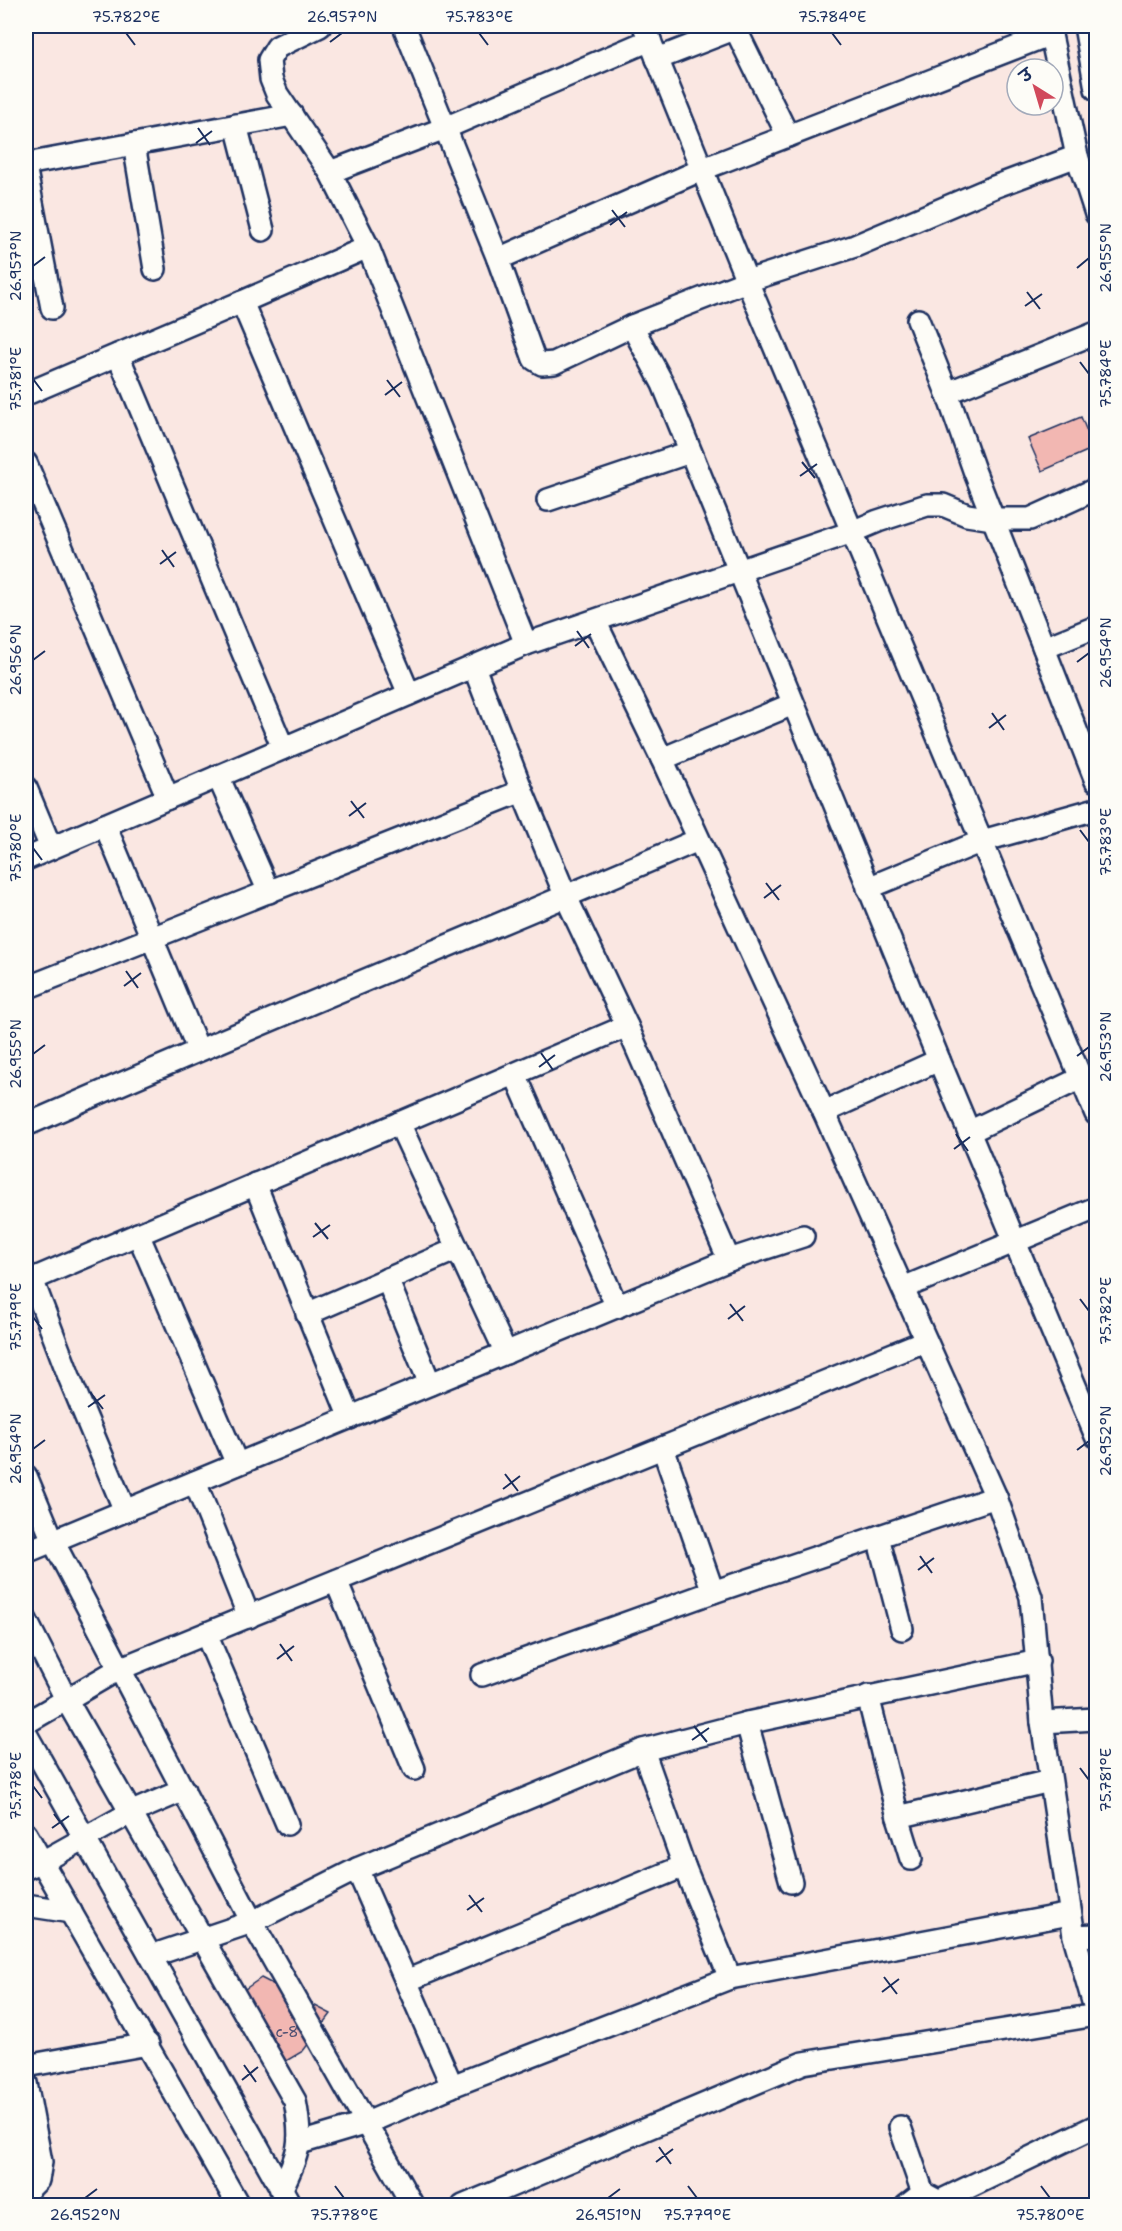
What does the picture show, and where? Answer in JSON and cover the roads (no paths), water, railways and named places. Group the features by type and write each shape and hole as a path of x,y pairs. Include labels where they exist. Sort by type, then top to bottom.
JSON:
{"street":[{"path":"404,26 498,259 534,359 542,364 554,363 632,326 747,281 855,246 994,187 1077,156"},
{"path":"1085,26 1096,89"},
{"path":"330,172 445,128 650,42 739,27 788,136"},
{"path":"309,28 277,47 269,60 271,79 330,172 368,247 526,644"},
{"path":"498,259 703,169 1050,30 1077,156 1096,214"},
{"path":"650,42 747,281 1096,1114"},
{"path":"26,164 292,115"},
{"path":"236,125 263,230"},
{"path":"134,144 155,269"},
{"path":"26,171 52,308"},
{"path":"26,394 368,247"},
{"path":"242,302 409,694"},
{"path":"918,320 993,519 1095,772"},
{"path":"632,326 663,384 868,888 1096,1436"},
{"path":"947,393 1096,333"},
{"path":"118,355 283,748"},
{"path":"548,500 690,452"},
{"path":"26,463 168,798"},
{"path":"26,859 526,644 852,532 878,521 927,505 943,505 967,514 993,519 1030,519 1096,489"},
{"path":"463,2205 803,2063 1096,2013 1070,1914 1042,1722 1031,1597 996,1497 824,1112 662,759 595,621"},
{"path":"1044,648 1096,627"},
{"path":"474,667 566,897 627,1026 729,1260"},
{"path":"662,759 793,704"},
{"path":"218,776 269,892"},
{"path":"26,788 51,848"},
{"path":"26,988 522,791"},
{"path":"868,888 982,841 1096,809"},
{"path":"105,825 198,1049"},
{"path":"26,1125 198,1049 698,840"},
{"path":"125,1511 29,1280 627,1026"},
{"path":"824,1112 939,1060"},
{"path":"514,1074 617,1307"},
{"path":"969,1132 1081,1078"},
{"path":"399,1123 506,1353"},
{"path":"255,1184 350,1418"},
{"path":"903,1288 1096,1208"},
{"path":"138,1234 237,1464"},
{"path":"26,1552 729,1260 803,1236"},
{"path":"307,1314 458,1249"},
{"path":"387,1280 430,1384"},
{"path":"26,1723 119,1670 925,1341"},
{"path":"663,1448 713,1592"},
{"path":"26,1476 53,1540 252,1922 413,2205"},
{"path":"195,1482 249,1617"},
{"path":"482,1675 713,1592 996,1497"},
{"path":"878,1538 902,1629"},
{"path":"336,1581 414,1769"},
{"path":"26,1620 66,1699 295,2102 301,2128 300,2144 286,2198"},
{"path":"206,1634 287,1824"},
{"path":"151,1956 252,1922 357,1869 643,1750 747,1723 1038,1661"},
{"path":"868,1696 910,1859"},
{"path":"1042,1722 1096,1719"},
{"path":"747,1723 791,1882"},
{"path":"26,1734 286,2198"},
{"path":"643,1750 684,1866 730,1978"},
{"path":"898,1817 1050,1781"},
{"path":"34,1865 130,1813 184,1790"},
{"path":"26,1834 34,1865 70,1912 239,2205"},
{"path":"406,1981 684,1866"},
{"path":"357,1869 452,2086"},
{"path":"26,1905 70,1912"},
{"path":"300,2144 367,2123 452,2086 730,1978 1070,1914"},
{"path":"1074,1936 1096,1935"},
{"path":"26,2066 148,2044"},
{"path":"26,2083 41,2162 38,2180 26,2192"},
{"path":"900,2127 929,2201 1096,2126"}]}
